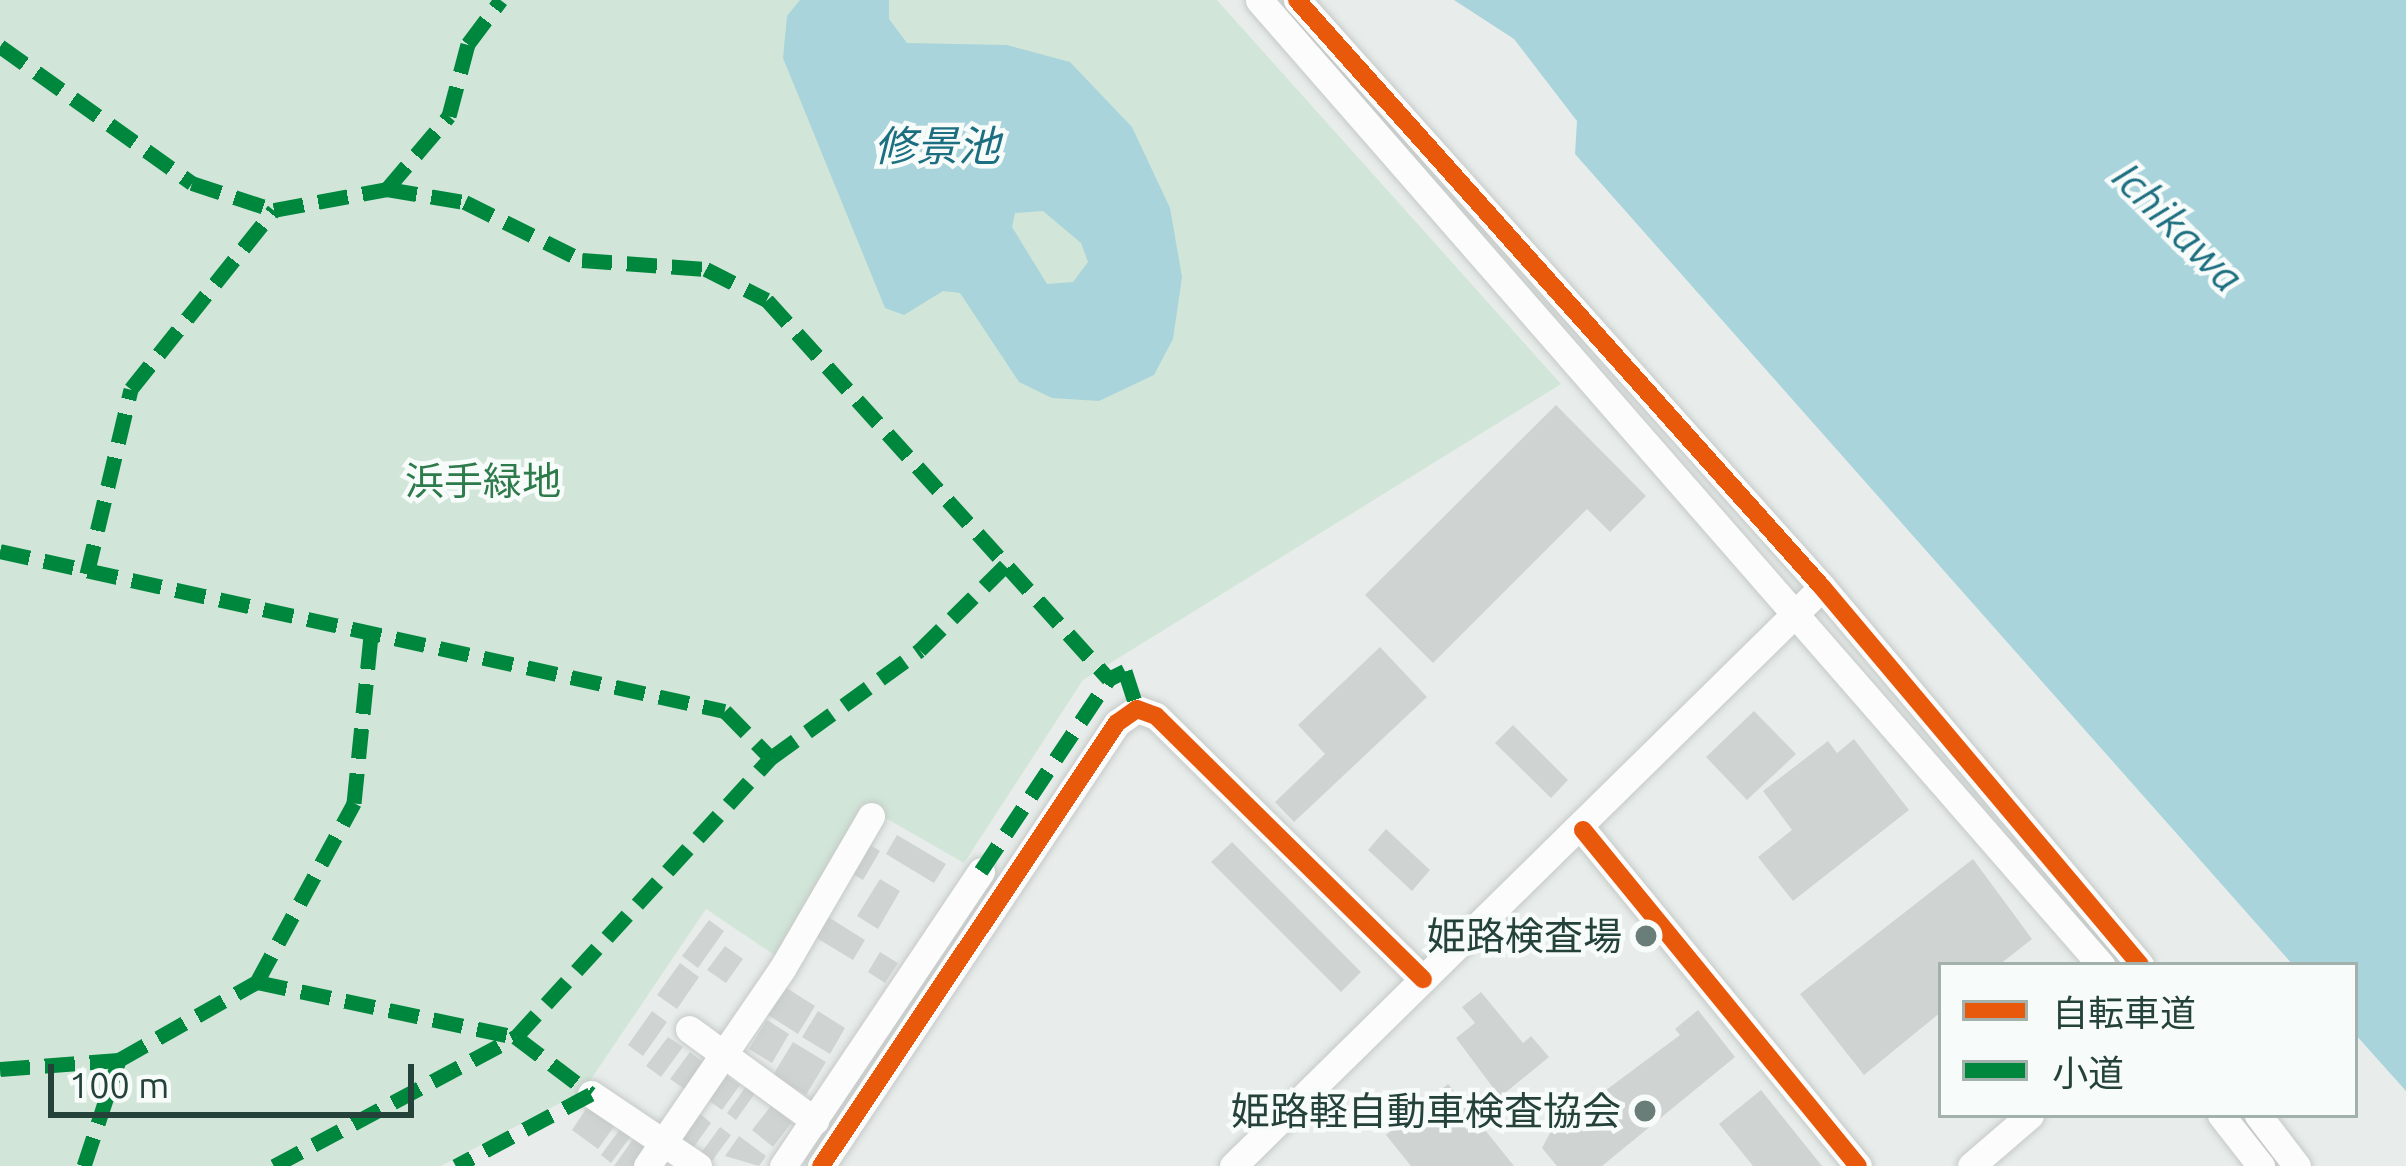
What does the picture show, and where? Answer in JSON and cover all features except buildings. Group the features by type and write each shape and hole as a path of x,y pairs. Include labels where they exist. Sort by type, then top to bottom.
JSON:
{"street":[{"path":"1258,0 1800,610 2098,962"},
{"path":"1297,0 1822,587 2137,962"},
{"path":"1233,1166 1582,830 1822,587"},
{"path":"821,1166 1117,723 1137,709 1156,716 1424,979"},
{"path":"654,1155 782,969 871,816"},
{"path":"1582,830 1858,1166"},
{"path":"783,1166 981,871"},
{"path":"689,1029 815,1121"},
{"path":"590,1094 654,1155 698,1166"},
{"path":"1971,1166 2027,1118"},
{"path":"2223,1118 2260,1166"},
{"path":"2260,1118 2297,1166"}],"green space":[{"name":"浜手緑地","path":"0,0 1217,0 1561,384 1083,680 964,863 868,808 779,958 706,909 583,1091 441,1166 0,1166"}],"water":[{"name":"修景池","path":"800,0 889,0 889,19 907,43 1007,45 1070,62 1132,127 1170,208 1182,277 1173,339 1154,375 1099,401 1052,398 1019,382 960,293 943,291 904,315 885,308 783,58 787,16","holes":["1043,211 1081,243 1088,262 1073,282 1047,284 1012,227 1015,213"]},
{"name":"Ichikawa","path":"1454,0 2406,0 2406,1091 2358,1037 2358,962 2290,962 1575,154 1577,121 1514,39"}],"marked path":[{"path":"387,189 449,116 468,44 501,0"},
{"path":"0,46 192,183 274,210 387,189 465,202 582,260 706,269 767,300 1109,679 1125,671 1137,709"},
{"path":"87,574 131,389 274,210"},
{"path":"0,551 725,711 771,758"},
{"path":"274,1166 516,1037 771,758 920,650 1006,565"},
{"path":"0,1069 119,1060 257,982 354,803 371,635"},
{"path":"981,871 1109,679"},
{"path":"257,982 516,1037 591,1094 456,1166"},
{"path":"84,1166 119,1060"}],"cycle path":[{"path":"1297,0 1822,587 2137,962"},
{"path":"821,1166 1117,723 1137,709 1156,716 1423,979"},
{"path":"1583,830 1858,1166"}],"place":[{"name":"姫路検査場","path":"1646,936"},
{"name":"姫路軽自動車検査協会","path":"1645,1111"}]}
